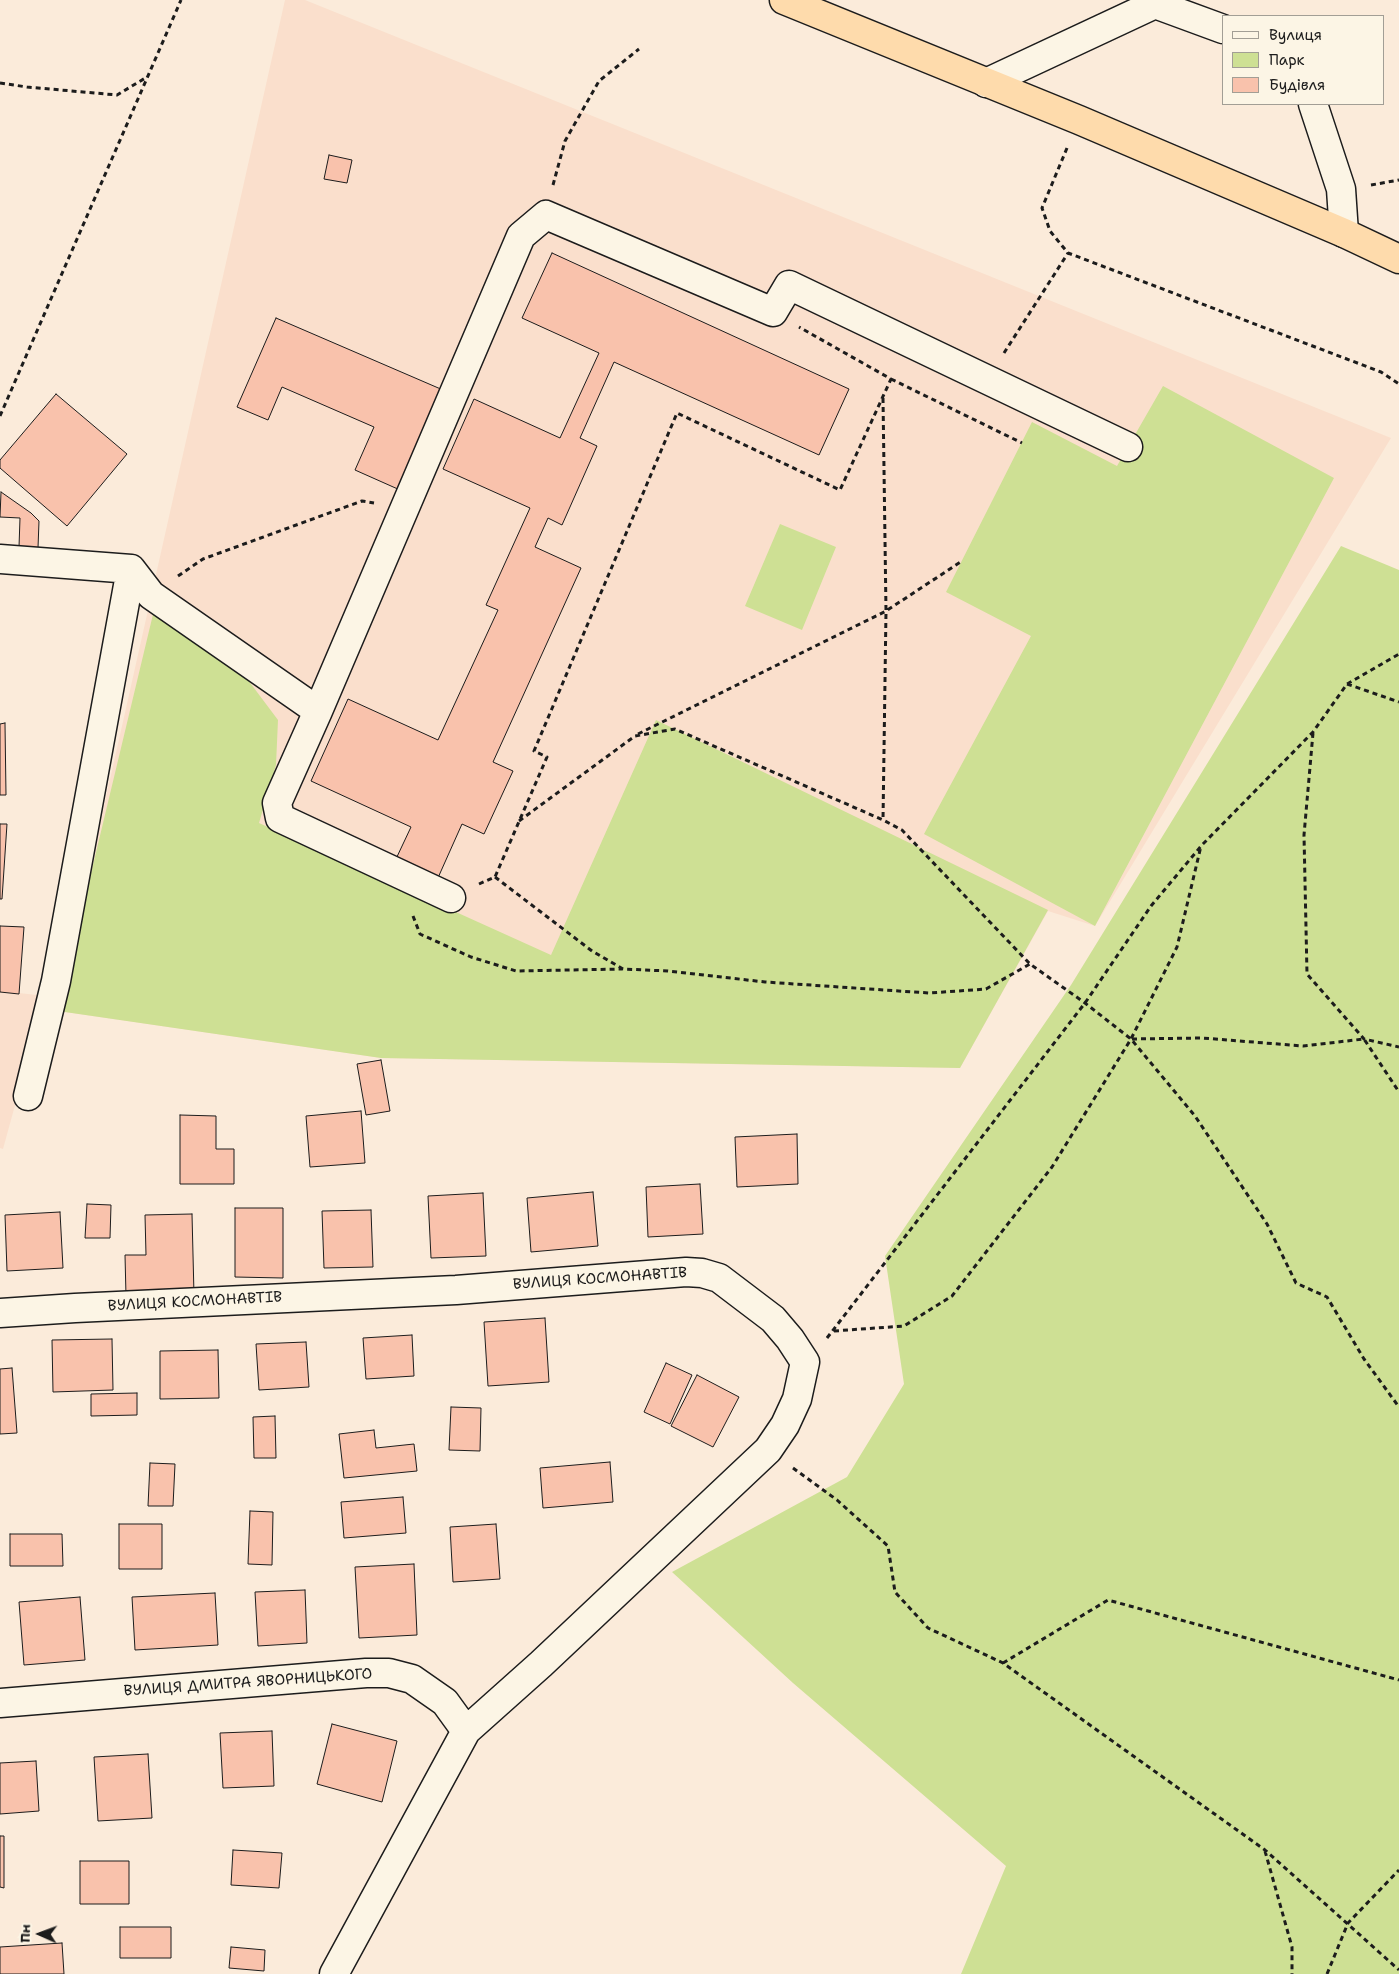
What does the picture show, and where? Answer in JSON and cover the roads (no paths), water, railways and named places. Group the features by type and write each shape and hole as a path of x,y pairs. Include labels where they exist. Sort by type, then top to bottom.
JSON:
{"highway":[{"path":"784,0 1079,120 1344,233 1399,259"}],"street":[{"path":"986,83 1155,4 1222,29"},
{"path":"1313,105 1340,189 1344,233"},
{"path":"451,898 280,818 277,803 521,236 546,215 773,312 789,285 1128,447"},
{"path":"0,559 131,569 151,595 318,711"},
{"path":"28,1096 56,981 131,569"},
{"name":"ВУЛИЦЯ КОСМОНАВТІВ","path":"0,1313 456,1290 702,1272 719,1278 774,1319 805,1362 796,1399 785,1425 768,1450 548,1657 466,1731"},
{"name":"ВУЛИЦЯ ДМИТРА ЯВОРНИЦЬКОГО","path":"0,1703 366,1673 389,1673 412,1679 445,1702 466,1731"},
{"path":"334,1974 466,1731"}]}
